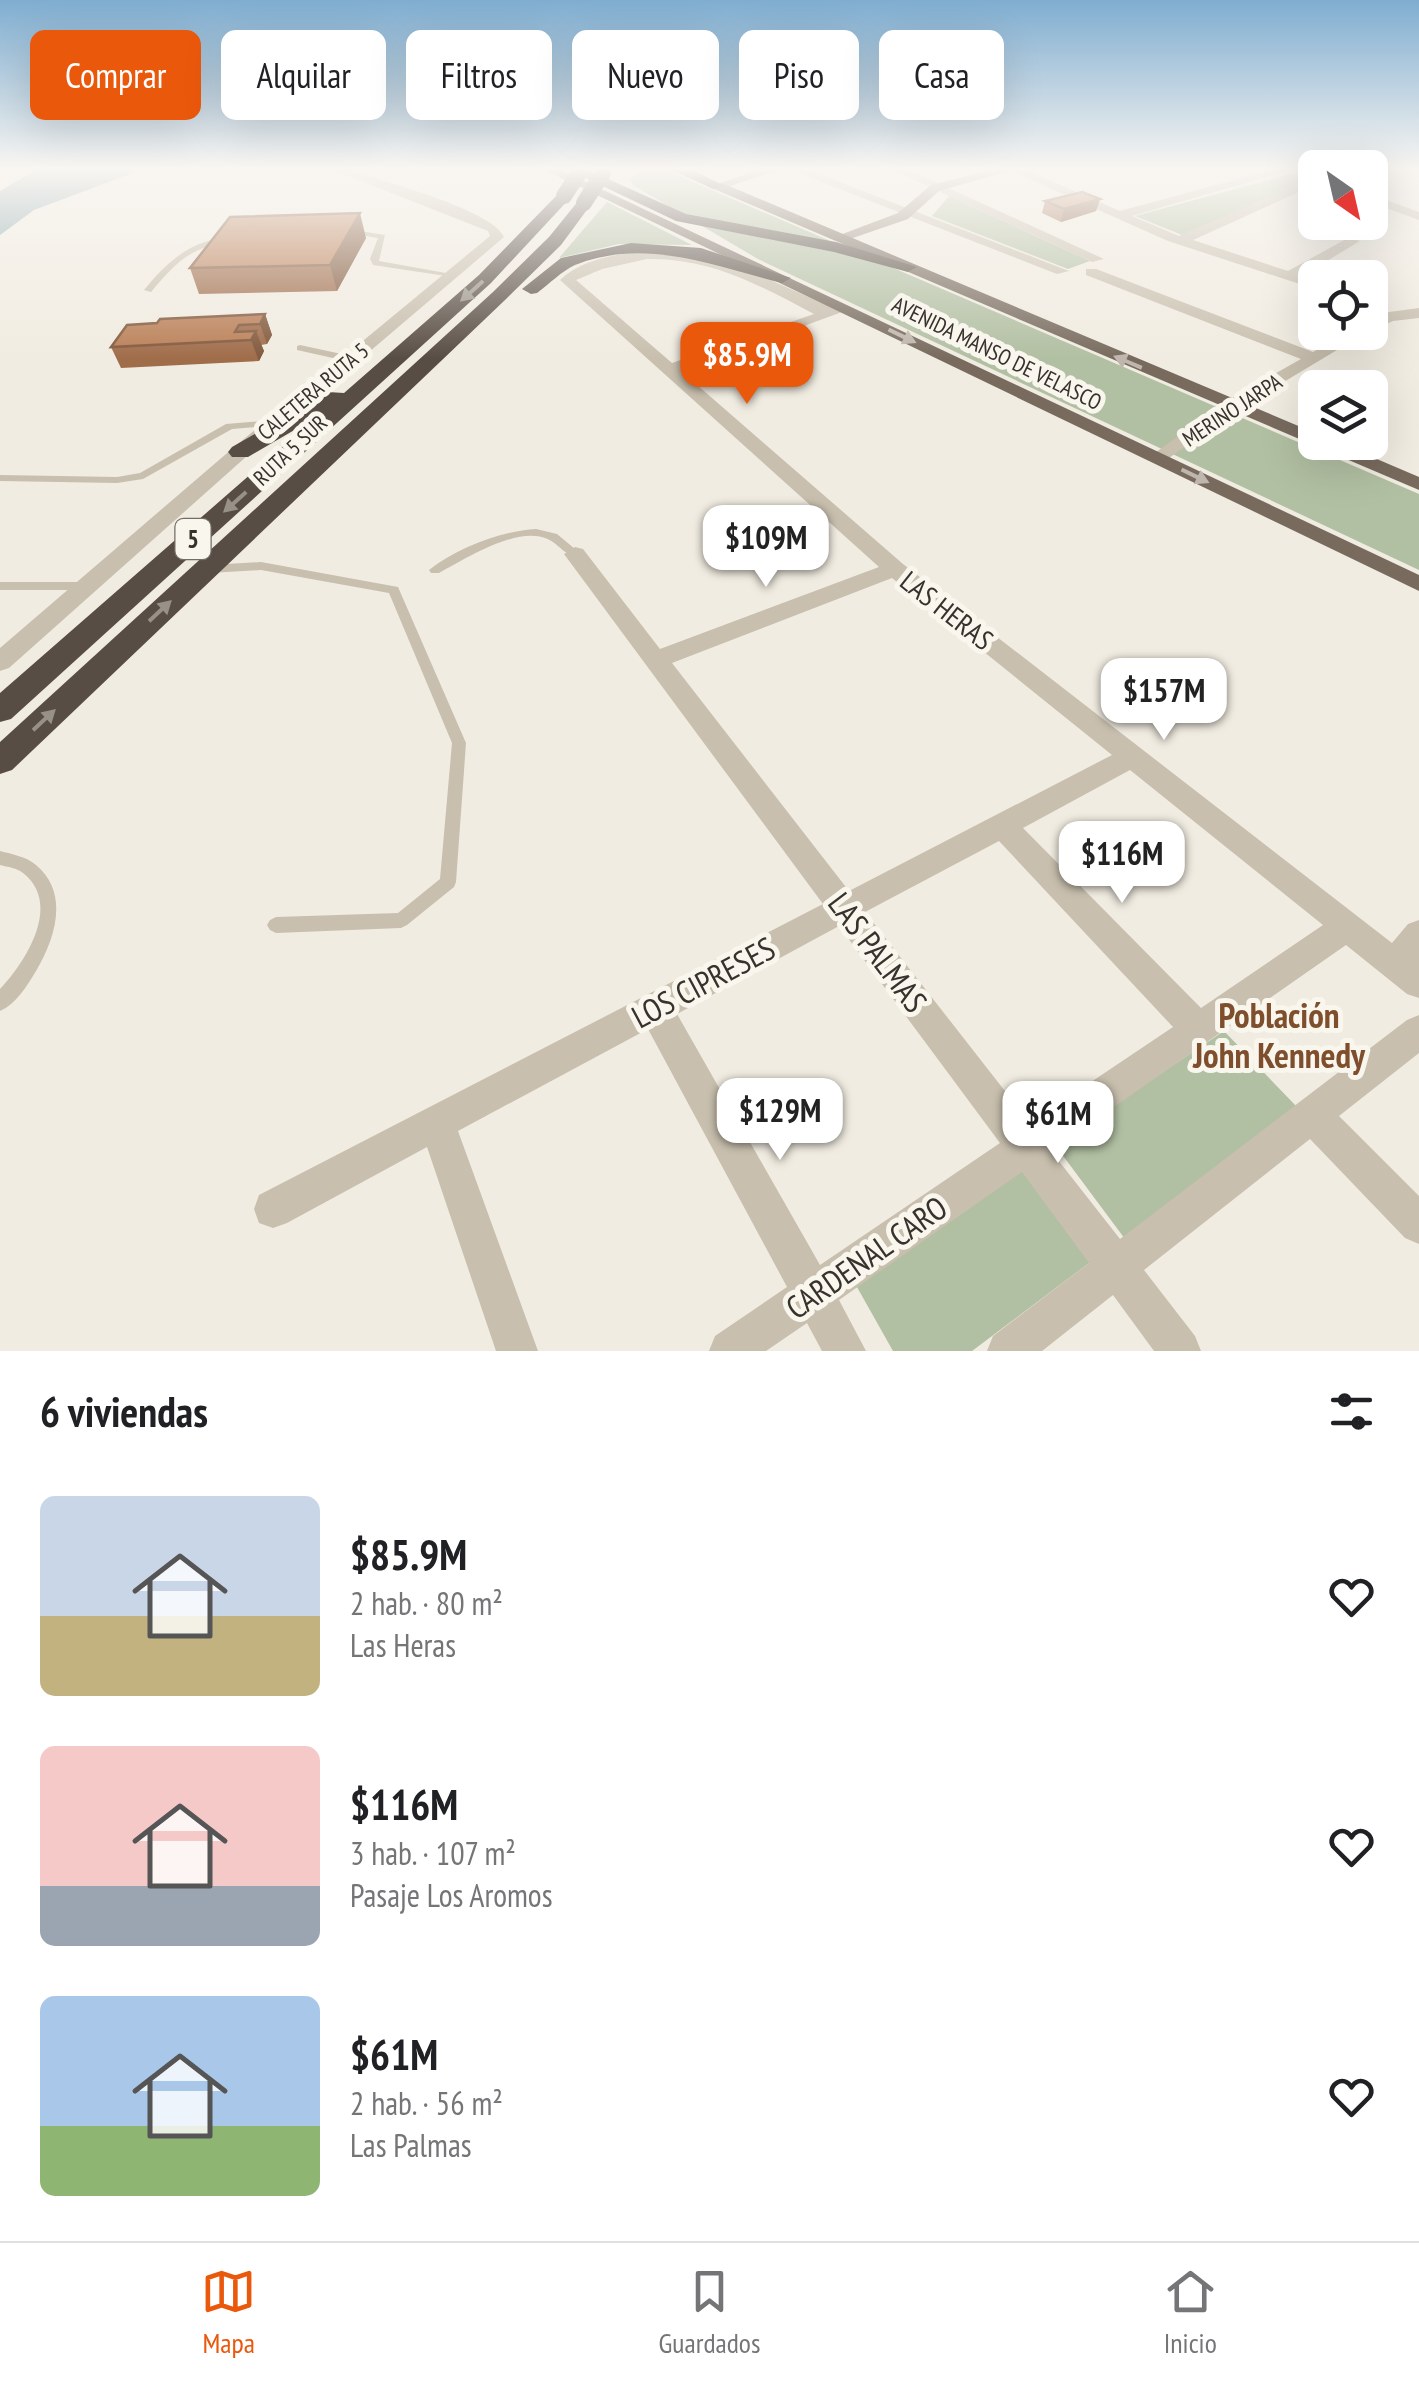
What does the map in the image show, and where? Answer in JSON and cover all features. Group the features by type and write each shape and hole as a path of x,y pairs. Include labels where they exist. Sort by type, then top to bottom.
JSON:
{"highway":[{"name":"RUTA 5 SUR","path":"0,712 386,368 531,233"},
{"name":"RUTA 5 SUR","path":"0,761 524,272 558,233"},
{"path":"763,233 908,267"},
{"path":"822,244 839,238"},
{"path":"350,435 475,340 550,272 574,259 625,248 701,253 782,278"},
{"path":"240,452 386,368"}],"main road":[{"name":"AVENIDA MANSO DE VELASCO","path":"686,233 782,278 837,312 1159,459 1419,584"},
{"name":"AVENIDA MANSO DE VELASCO","path":"827,233 1298,434"},
{"path":"839,238 853,233"},
{"name":"AVENIDA MANSO DE VELASCO","path":"1361,460 1419,484"}],"street":[{"name":"CALETERA RUTA 5","path":"0,662 240,452 497,237 496,233"},
{"path":"958,233 1062,271"},
{"path":"1027,233 1094,266 1314,358"},
{"path":"1164,233 1298,280"},
{"path":"1181,240 1195,233"},
{"path":"1289,277 1353,240"},
{"name":"LAS HERAS","path":"837,312 718,261 687,254 632,257 579,271 567,280 895,569 1407,973"},
{"path":"1388,309 1414,315"},
{"path":"669,370 837,312"},
{"path":"1388,322 1414,315"},
{"name":"MERINO JARPA","path":"1159,459 1232,406 1328,350"},
{"name":"LAS PALMAS","path":"575,554 1180,1351"},
{"path":"656,660 895,569"},
{"name":"LOS CIPRESES","path":"273,1209 1134,756"},
{"path":"1002,825 1198,1029"},
{"name":"CARDENAL CARO","path":"730,1351 1349,926"},
{"path":"1407,973 1419,934"},
{"path":"655,1008 845,1351"},
{"path":"1008,1351 1419,1032"},
{"path":"1312,1115 1419,1224"},
{"path":"436,1123 518,1351"}],"lane":[{"path":"374,233 382,237 374,258 376,263 453,274"},
{"path":"148,290 180,254 199,244 232,238"},
{"path":"300,348 351,359"},
{"path":"0,478 117,480 143,476 230,426 274,423"},
{"path":"435,570 488,544 526,535 548,534 575,554"},
{"path":"204,569 261,566 394,590 459,743 448,882 402,920 276,925"},
{"path":"2,588 90,586"},
{"path":"0,858 26,866 36,876 43,887 48,915 38,952 0,1002"}],"green space":[{"path":"580,233 668,233 692,245 619,244 559,258"},
{"path":"714,233 812,233 1298,442 1298,460 1340,460 1419,494 1419,570 758,259"},
{"path":"976,233 1029,233 1090,261 1068,269"},
{"path":"1224,1031 1297,1107 1125,1239 1055,1145"},
{"path":"1032,1160 1101,1254 972,1351 893,1351 853,1280"}],"building":[{"path":"217,233 348,233 330,265 190,268"},
{"path":"265,314 260,324 239,325 235,332 256,331 251,340 111,347 127,325 157,323 160,319"}],"district":[{"name":"Población John Kennedy","path":"1279,1035"}]}
